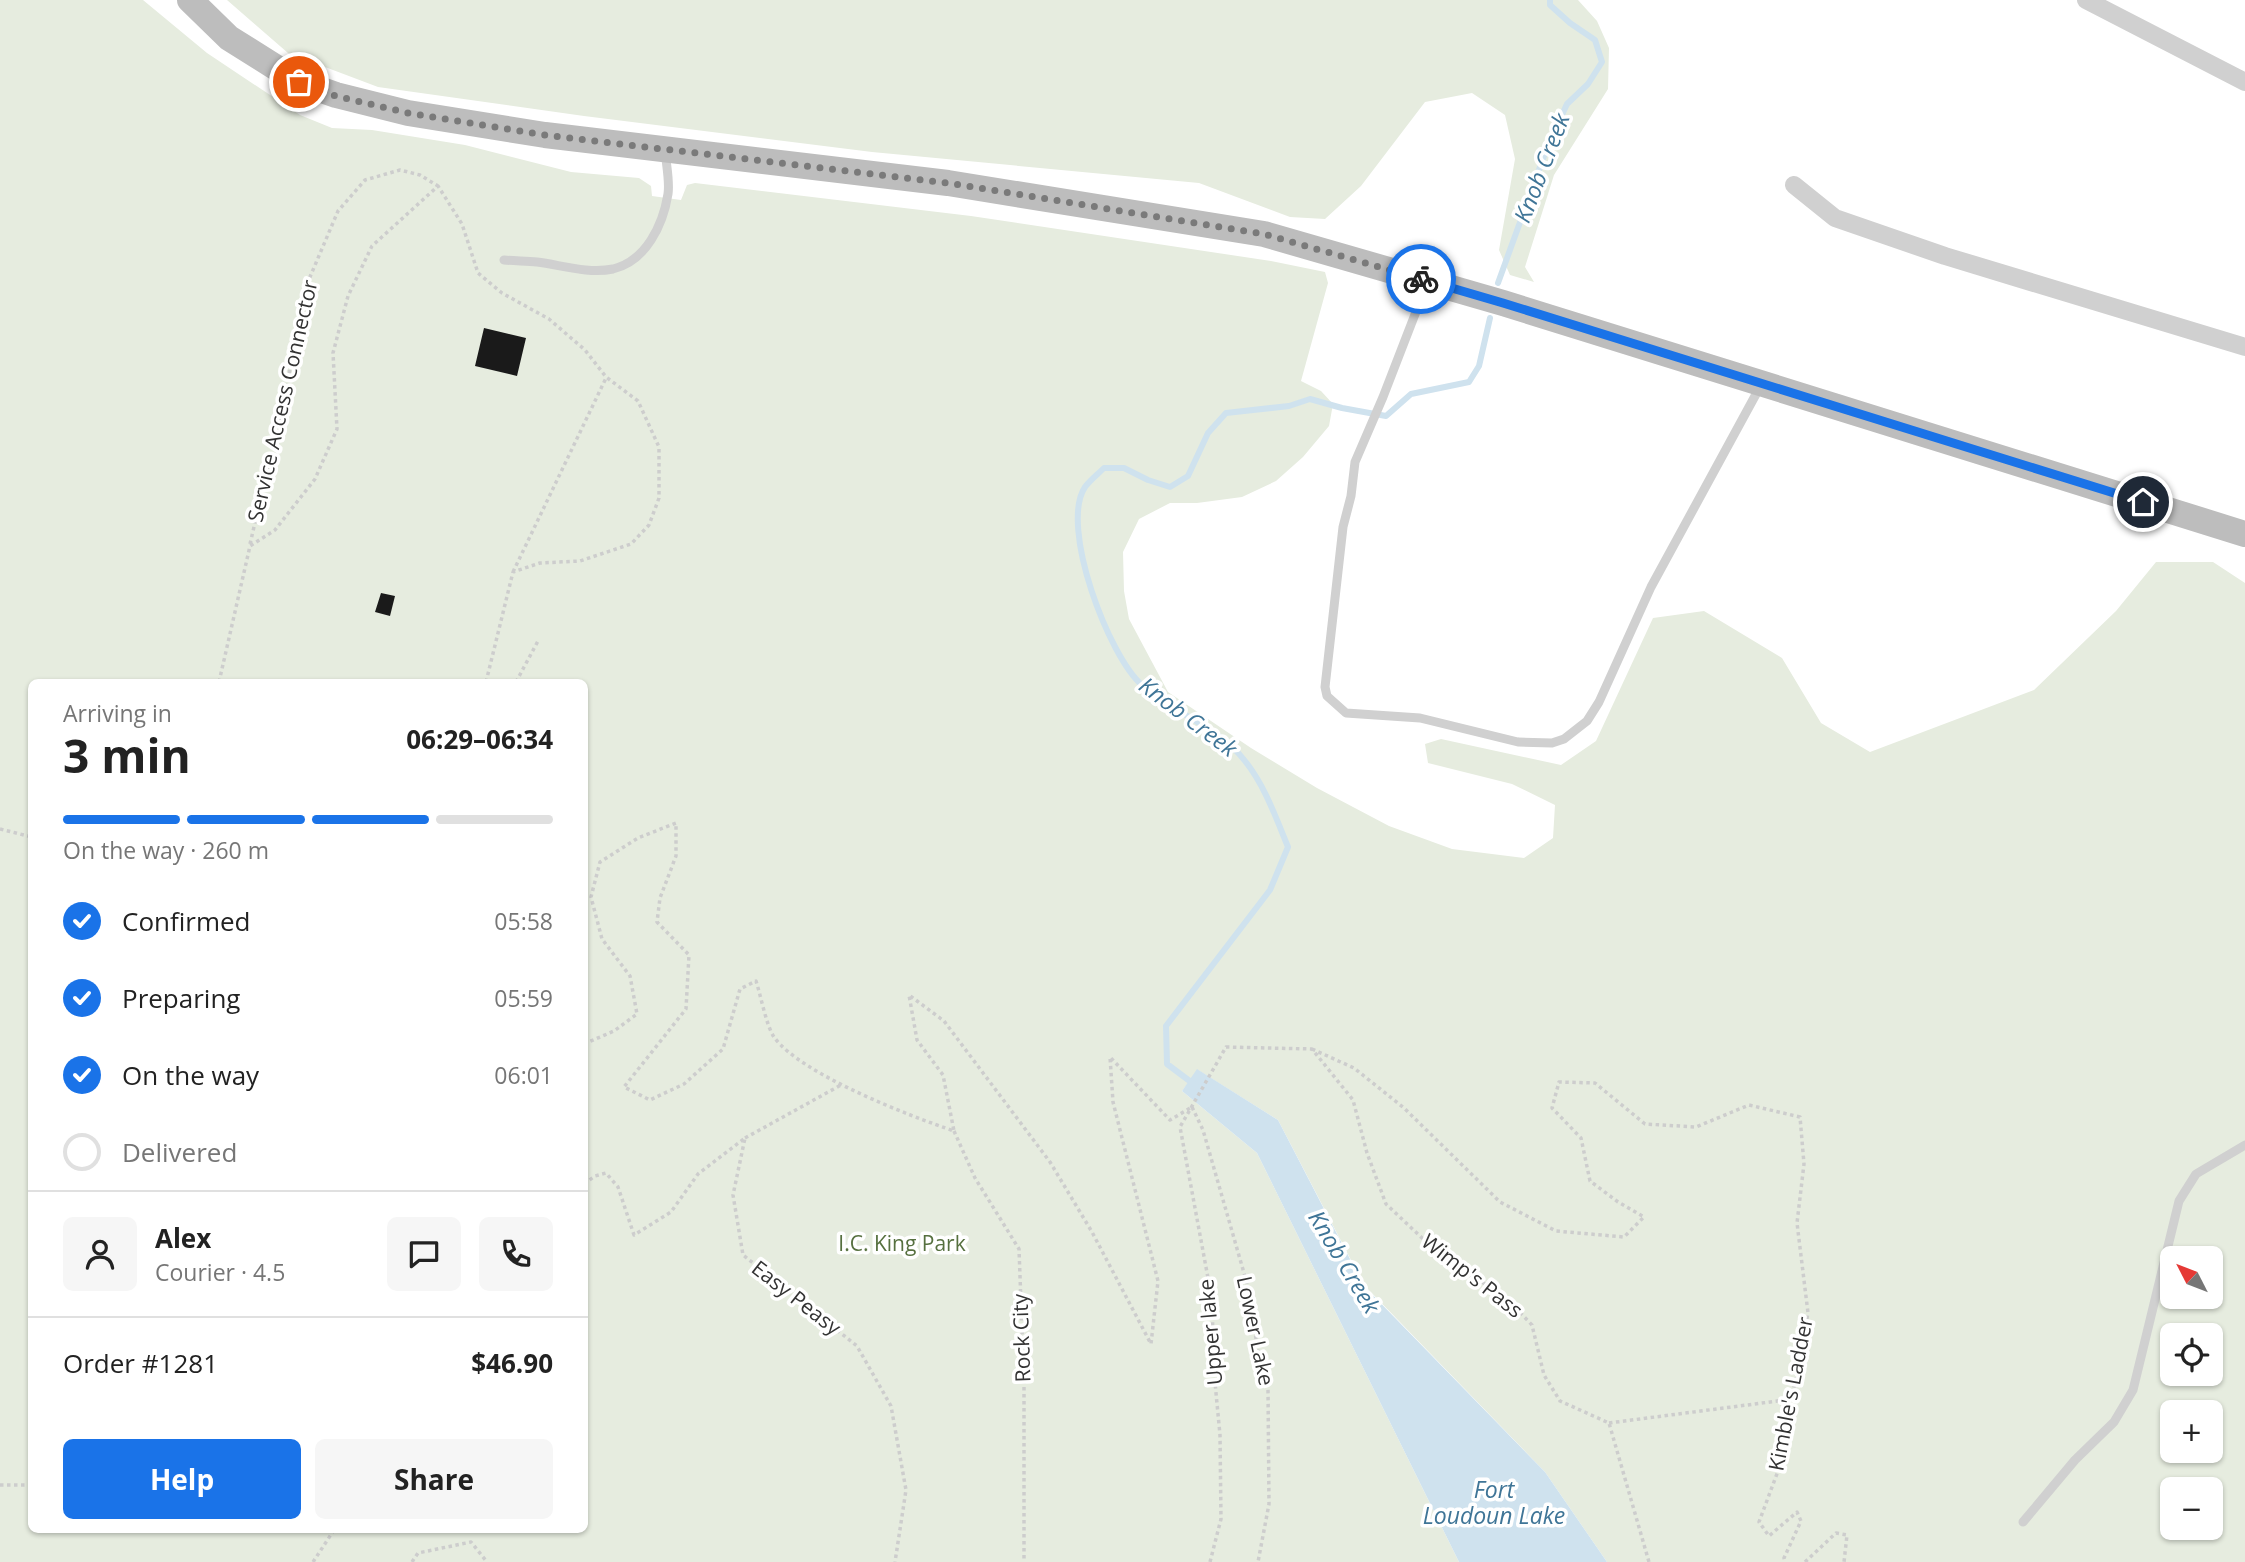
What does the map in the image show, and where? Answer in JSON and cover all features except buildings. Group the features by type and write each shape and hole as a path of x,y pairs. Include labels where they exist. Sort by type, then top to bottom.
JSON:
{"main road":[{"path":"190,0 229,38 299,82 336,96 408,113 545,135 948,183 1264,234 1762,383 2245,534"}],"street":[{"path":"2086,0 2245,82"},
{"path":"1794,185 1835,218 1945,256 2245,347"}],"lane":[{"path":"504,260 589,270 612,269 626,264 644,251 656,234 668,193 665,149"},
{"path":"1426,281 1383,397 1355,461 1351,496 1343,527 1325,687 1327,696 1346,713 1420,718 1518,742 1552,743 1577,730 1587,721 1599,702 1651,587 1762,383"},
{"path":"2023,1522 2075,1460 2114,1422 2133,1390 2179,1201 2196,1174 2245,1145"}],"path":[{"name":"Service Access Connector","path":"220,679 284,399 307,284 338,211 365,180 400,170 420,175 438,186"},
{"path":"250,545 275,530 315,479 337,429 333,353 348,296 372,246 438,186 462,224 478,273 502,293 549,319 585,350 606,377 638,401 659,447 659,498 649,525 631,544 580,561 540,563 513,572"},
{"path":"487,679 513,572 606,377"},
{"path":"518,679 538,641"},
{"path":"588,1042 614,1031 637,1014 630,976 602,939 591,897 600,862 638,838 676,822 676,856 660,898 657,922 689,955 686,1009 624,1087 650,1100 684,1084 723,1049 740,989 756,981 773,1036 796,1059 842,1084 919,1119 954,1131"},
{"path":"0,829 28,836"},
{"path":"954,1131 943,1075 917,1040 909,995 944,1021 1050,1162 1092,1232 1150,1344 1158,1281 1113,1102 1110,1057 1170,1120 1192,1107 1226,1047 1312,1049"},
{"name":"Kimble's Ladder","path":"1312,1049 1354,1068 1404,1108 1500,1202 1556,1231 1624,1237 1644,1217 1590,1181 1581,1138 1552,1108 1559,1082 1595,1083 1645,1124 1696,1127 1749,1105 1800,1117 1804,1164 1797,1223 1808,1313 1778,1471 1759,1522 1769,1536 1797,1512 1801,1521 1784,1558 1785,1562"},
{"name":"Wimp's Pass","path":"1312,1049 1353,1100 1367,1153 1386,1204 1439,1254 1505,1297 1532,1325 1544,1375 1560,1401 1609,1423"},
{"path":"588,1181 606,1174 618,1187 634,1235 671,1212 698,1174 745,1138 842,1084"},
{"name":"Upper lake","path":"1192,1107 1180,1127 1213,1306 1212,1351 1220,1435 1221,1520 1210,1562"},
{"name":"Lower Lake","path":"1192,1107 1203,1130 1248,1287 1261,1371 1268,1389 1269,1504 1258,1562"},
{"name":"Rock City","path":"954,1131 975,1178 1019,1249 1024,1383 1024,1562"},
{"name":"Easy Peasy","path":"745,1138 733,1195 743,1255 857,1346 891,1406 906,1490 895,1562"},
{"path":"1649,1562 1609,1423 1793,1399"},
{"path":"0,1485 28,1485"},
{"path":"313,1562 332,1533"},
{"path":"1805,1562 1836,1533 1847,1535 1844,1562"},
{"path":"412,1562 418,1553 471,1542 487,1562"}],"green space":[{"name":"I.C. King Park","path":"0,0 143,0 207,53 300,115 332,128 372,130 465,145 571,172 639,178 651,186 652,196 681,200 687,185 695,183 971,216 1271,261 1325,272 1328,283 1301,381 1321,391 1333,404 1329,426 1303,457 1276,481 1242,497 1197,503 1170,503 1139,519 1123,552 1124,591 1129,619 1168,692 1251,748 1317,788 1389,826 1452,849 1524,858 1553,838 1555,805 1512,784 1428,763 1425,744 1441,739 1561,765 1596,741 1653,618 1704,611 1782,658 1821,723 1870,752 2034,690 2116,611 2156,562 2213,562 2245,583 2245,1562 1607,1562 1545,1472 1364,1285 1278,1120 1198,1070 1182,1091 1257,1153 1459,1562 0,1562"},
{"path":"227,0 1578,0 1597,21 1609,48 1608,89 1554,175 1525,267 1534,282 1510,275 1499,250 1515,159 1505,115 1472,93 1425,102 1361,186 1325,219 1290,217 1199,183 872,152 378,87 288,53"}],"water":[{"name":"Fort Loudoun Lake","path":"1197,1069 1278,1120 1364,1286 1545,1472 1607,1562 1459,1562 1257,1153 1182,1091"}],"waterway":[{"name":"Knob Creek","path":"1498,283 1548,145 1567,104 1588,84 1602,62 1595,40 1570,23 1550,5 1550,0"},
{"name":"Knob Creek","path":"1195,1085 1167,1064 1166,1026 1270,890 1288,847 1264,792 1245,761 1222,738 1142,685 1116,648 1091,590 1083,559 1078,530 1079,506 1085,487 1104,468 1124,468 1170,487 1188,476 1208,433 1226,413 1289,406 1310,399 1386,416 1411,394 1469,382 1479,366 1490,318"}],"way so far":[{"path":"299,82 336,96 408,113 545,135 948,183 1264,234 1421,279"}],"route":[{"path":"1421,279 2143,502"}]}
